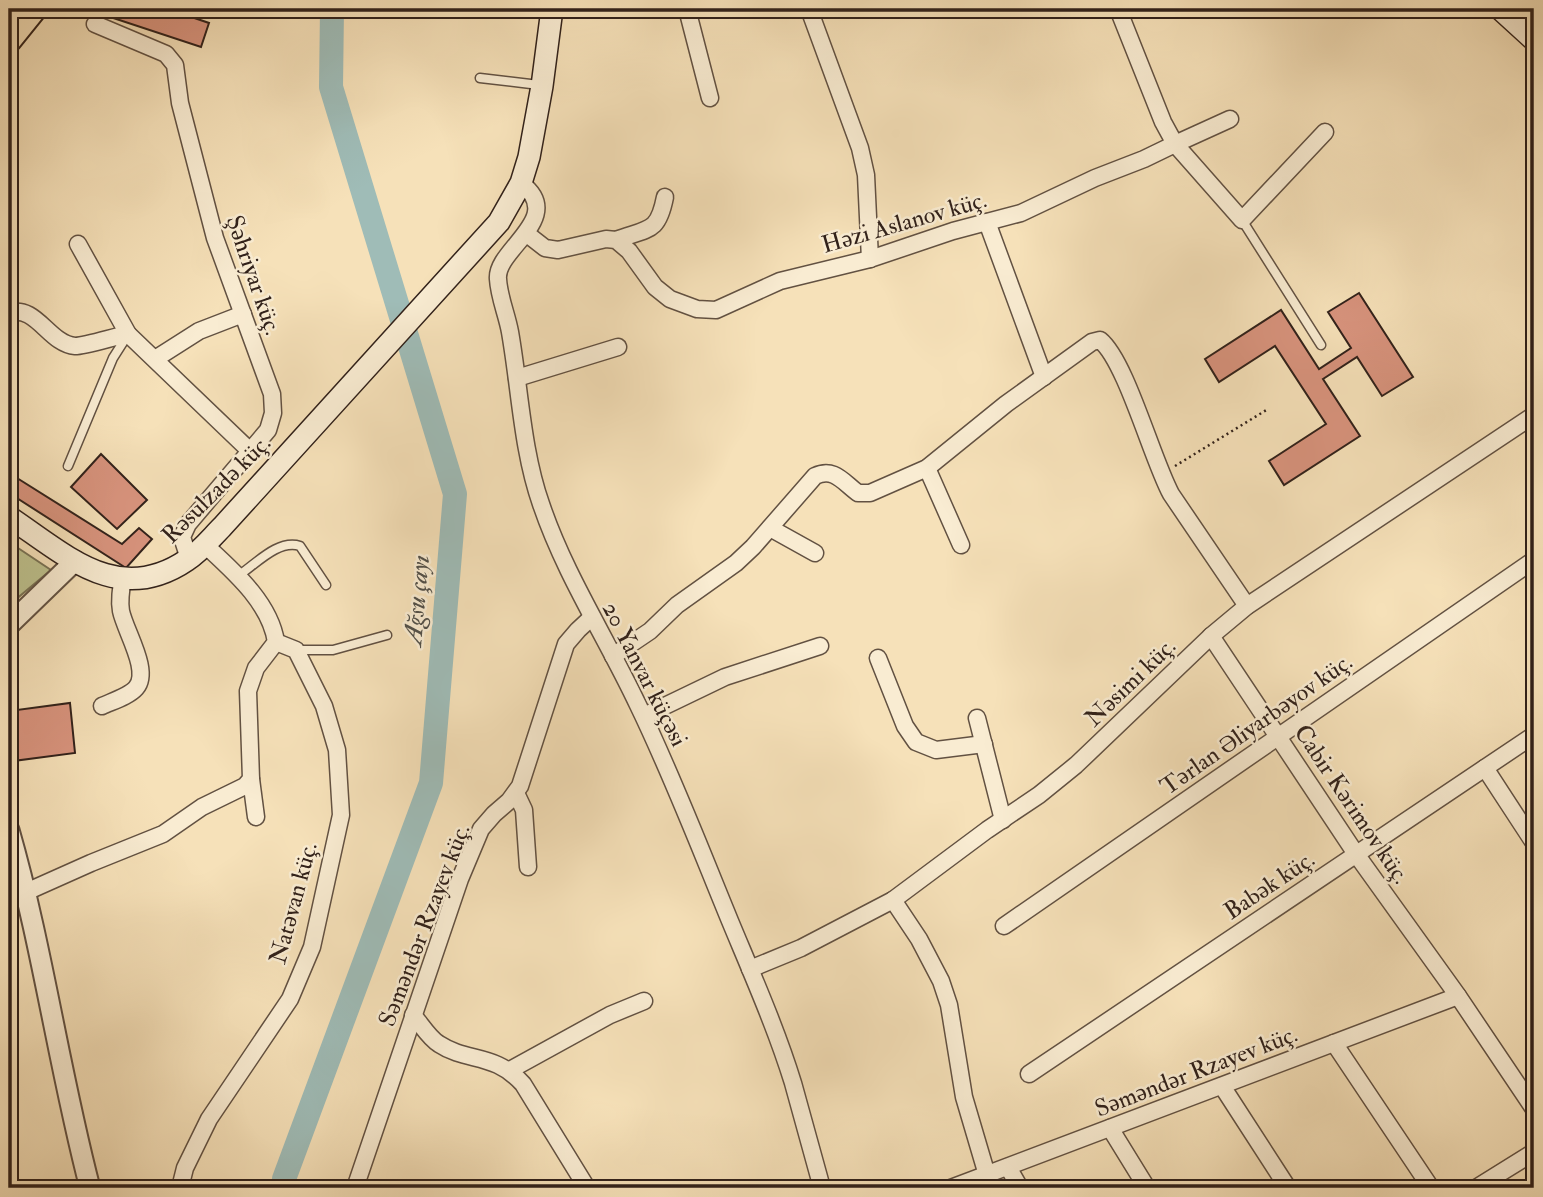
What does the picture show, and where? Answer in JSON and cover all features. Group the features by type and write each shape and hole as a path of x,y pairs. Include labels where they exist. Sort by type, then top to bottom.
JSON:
{"main road":[{"path":"9,40 34,9"},
{"name":"Rəsulzadə küç.","path":"9,517 75,561 103,575 147,580 169,572 197,551 499,222 521,183 529,157 552,9"},
{"path":"1500,9 1534,40"}],"street":[{"path":"687,9 710,98"},
{"path":"809,9 860,148 866,175 870,259"},
{"path":"1118,9 1163,122 1175,144 1242,220 1325,132"},
{"name":"Şəhriyar küç.","path":"95,24 166,54 175,65 180,103 215,238 272,394 273,412 268,429 188,524 182,537 197,551"},
{"name":"Həzi Aslanov küç.","path":"617,240 629,251 655,287 670,299 697,309 716,310 780,281 870,259 1021,213 1230,119"},
{"name":"20 Yanvar küçəsi","path":"521,183 530,190 536,201 533,219 527,234 500,265 497,278 510,330 531,465 540,504 574,584 644,716 750,969 792,1081 822,1188"},
{"path":"527,234 545,248 558,250 606,239 617,240 654,226 661,218 664,197"},
{"path":"987,222 1044,377"},
{"path":"78,244 128,334 250,451"},
{"path":"9,313 16,311 28,314 62,341 75,346 128,334"},
{"path":"155,359 199,331 243,314"},
{"path":"613,656 650,631 677,605 736,563 815,476 825,472 833,474 858,493 870,493 927,468 1006,404 1092,342 1100,340 1107,346 1124,379 1160,475 1247,606"},
{"path":"517,378 618,347"},
{"name":"Nəsimi küç.","path":"750,969 801,948 893,900 1039,795 1076,765 1211,636 1247,606 1534,415"},
{"path":"927,468 961,545"},
{"path":"769,528 815,553"},
{"path":"197,551 239,576 274,629 276,642 256,668 248,691 251,779 256,817"},
{"name":"Tərlan Əliyarbəyov küç.","path":"1004,926 1534,560"},
{"path":"9,625 75,561"},
{"path":"103,706 134,690 141,681 140,665 121,612 123,578"},
{"name":"Səməndər Rzayev küç.","path":"355,1188 460,879 481,829 516,793 566,644 592,617"},
{"name":"Cabir Kərimov küç.","path":"1211,636 1356,854 1458,996 1534,1109"},
{"path":"276,642 296,650"},
{"path":"644,716 725,677 820,646"},
{"name":"Natəvan küç.","path":"180,1188 185,1168 209,1119 290,999 312,947 341,815 337,750 324,706 296,650"},
{"path":"878,659 905,726 916,743 936,750 984,744"},
{"path":"977,718 1003,820"},
{"name":"Babək küç.","path":"1029,1074 1534,734"},
{"path":"1485,768 1534,843"},
{"path":"26,892 163,834 202,807 244,786 251,779"},
{"path":"516,793 524,810 528,867"},
{"path":"9,830 26,892 77,1139 90,1188"},
{"path":"893,900 919,939 941,981 949,1004 964,1097 987,1175"},
{"name":"Səməndər Rzayev küç.","path":"951,1188 1458,996"},
{"path":"510,1070 610,1015 644,1002"},
{"path":"413,1016 438,1044 492,1061 510,1070 523,1083 587,1188"},
{"path":"1334,1043 1431,1188"},
{"path":"1222,1086 1287,1188"},
{"path":"1110,1128 1147,1188"},
{"path":"1476,1188 1534,1152"},
{"path":"1008,1167 1020,1188"}],"lane":[{"path":"480,78 542,86"},
{"path":"1242,220 1321,345"},
{"path":"68,466 113,358 128,334"},
{"path":"239,576 275,549 290,543 300,546 326,585"},
{"path":"296,650 332,650 387,635"}],"path":[{"path":"1160,475 1268,409"}],"green space":[{"path":"9,542 51,570 9,605"}],"building":[{"path":"86,9 168,9 209,23 201,47"},
{"path":"1359,293 1413,377 1382,396 1357,357 1323,379 1360,436 1284,485 1269,461 1326,424 1275,346 1219,382 1205,359 1281,310 1319,369 1351,348 1328,312"},
{"path":"101,454 147,500 117,529 71,487"},
{"path":"9,473 122,544 139,528 152,539 126,568 9,493"},
{"path":"70,703 75,753 13,761 9,711"}],"waterway":[{"name":"Ağsu çayı","path":"283,1188 284,1179 431,783 455,494 331,87 332,9"}]}
